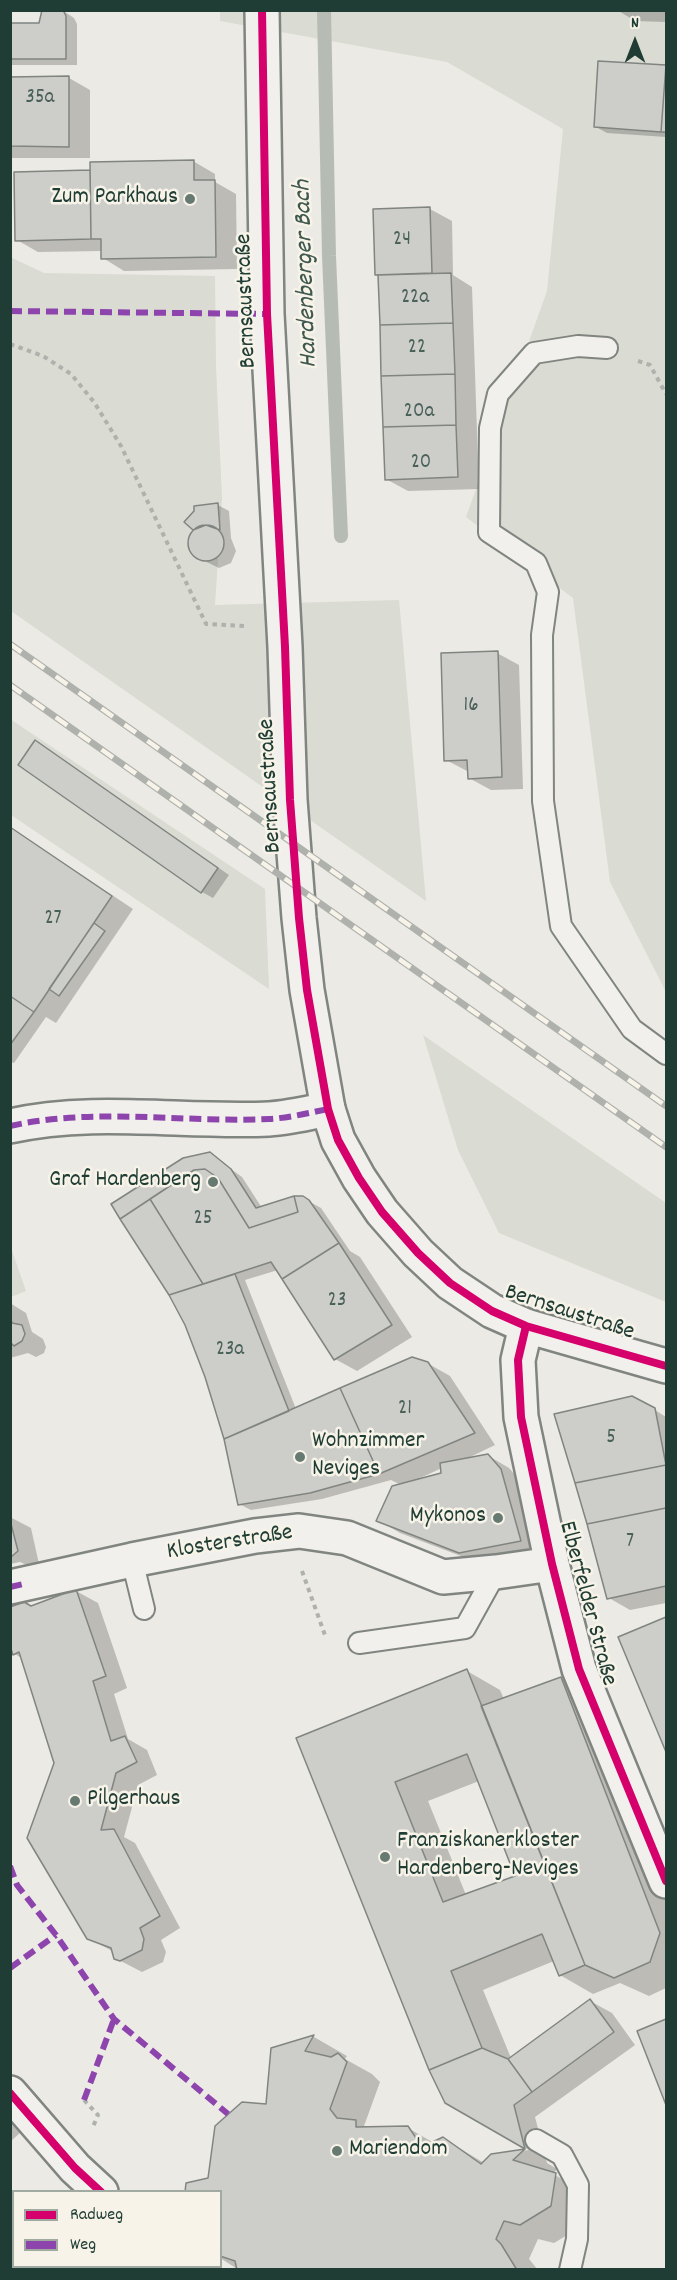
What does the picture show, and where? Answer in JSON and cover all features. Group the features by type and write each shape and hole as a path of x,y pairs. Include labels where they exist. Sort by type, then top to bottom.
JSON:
{"street":[{"name":"Bernsaustraße","path":"262,10 267,314 284,625 290,800 308,1000 328,1109 338,1140 359,1178 382,1212 450,1283 492,1311 526,1326 666,1366"},
{"path":"10,1126 39,1120 96,1118 270,1119 328,1109"},
{"name":"Elberfelder Straße","path":"526,1326 518,1360 520,1417 552,1564 579,1670 666,1881"},
{"name":"Klosterstraße","path":"10,1587 255,1536 299,1532 347,1538 443,1577 552,1564"},
{"path":"10,2092 75,2168 99,2190"}],"lane":[{"path":"607,348 578,346 534,353 498,394 490,429 489,532 536,564 548,592 542,635 543,801 561,926 632,1029 666,1054"},
{"path":"132,1560 144,1609"},
{"path":"359,1643 465,1628 496,1572"},
{"path":"536,2140 562,2155 578,2185 577,2239 570,2270"}],"path":[{"path":"10,344 43,356 71,374 94,402 121,446 206,624 240,627 284,625"},
{"path":"607,348 650,365 666,394"},
{"path":"302,1573 330,1650 359,1643"},
{"path":"84,2100 98,2115"}],"shaded area":[{"path":"220,11 666,11 666,992 610,882 573,598 466,517 547,291 563,129 447,62 220,21"},
{"path":"10,257 44,273 215,276 216,366 222,498 215,605 399,600 426,901 11,611"},
{"path":"10,719 265,889 269,989 11,815"},
{"path":"423,1035 666,1203 666,1302 499,1233 458,1150"},
{"path":"10,1245 26,1291 11,1297 10,1297"}],"building":[{"path":"42,10 63,10 66,16 66,59 10,59 10,23 39,23"},
{"path":"598,61 666,65 661,132 594,127"},
{"path":"666,65 666,132 661,132"},
{"path":"69,76 69,147 10,146 10,77"},
{"path":"194,160 194,180 215,180 216,257 101,259 101,239 91,239 90,162"},
{"path":"90,170 91,239 15,241 14,172"},
{"path":"430,207 432,273 375,275 373,209"},
{"path":"451,273 453,323 380,325 378,275"},
{"path":"453,323 455,374 381,376 380,325"},
{"path":"455,374 456,425 383,427 381,376"},
{"path":"456,425 458,477 385,480 383,427"},
{"path":"218,503 220,530 206,525 193,530 184,522 194,511 194,506"},
{"path":"206,525 219,530 224,543 219,556 206,561 193,556 188,543 193,530"},
{"path":"498,651 502,777 468,779 467,760 444,761 441,653"},
{"path":"35,740 218,868 201,893 18,765"},
{"path":"10,827 112,896 34,1012 10,996"},
{"path":"94,923 105,931 59,996 49,989"},
{"path":"10,996 34,1012 10,1045"},
{"path":"210,1152 231,1169 256,1208 294,1196 298,1212 249,1228 218,1178 205,1169 194,1170 120,1219 111,1204 183,1158"},
{"path":"205,1169 218,1178 249,1228 298,1212 294,1196 303,1196 309,1200 339,1243 282,1279 271,1262 203,1284 150,1199 194,1170"},
{"path":"150,1199 203,1284 169,1295 120,1219"},
{"path":"339,1243 392,1325 334,1360 282,1279"},
{"path":"235,1274 289,1411 224,1439 205,1377 185,1325 169,1295"},
{"path":"10,1317 12,1323 22,1325 25,1334 22,1341 14,1346 10,1342"},
{"path":"412,1357 428,1362 475,1433 379,1474 340,1388"},
{"name":"Wohnzimmer Neviges","path":"340,1388 379,1474 310,1493 238,1505 224,1439"},
{"path":"632,1396 655,1408 666,1465 575,1483 554,1414"},
{"path":"488,1454 501,1469 521,1541 459,1553 376,1521 392,1486 441,1473 440,1463"},
{"path":"666,1465 666,1508 587,1524 575,1483"},
{"path":"666,1508 666,1586 607,1599 587,1524"},
{"path":"10,1520 18,1551 11,1557 10,1556"},
{"name":"Pilgerhaus","path":"76,1589 106,1676 93,1681 111,1741 125,1736 137,1762 116,1773 101,1830 114,1829 160,1916 140,1928 144,1939 142,1950 120,1961 114,1959 111,1948 87,1939 27,1838 54,1763 19,1652 13,1655 10,1646 10,1607 24,1602 31,1606"},
{"path":"666,1617 666,1752 618,1637"},
{"name":"Franziskanerkloster Hardenberg-Neviges","path":"467,1669 585,1965 559,1976 542,1934 451,1971 482,2048 429,2070 296,1738","holes":["467,1754 515,1876 443,1902 395,1782"]},
{"path":"561,1677 660,1933 650,1962 614,1978 585,1965 481,1706"},
{"path":"590,1999 614,2032 532,2092 508,2059"},
{"path":"666,2019 666,2105 637,2031"},
{"name":"Mariendom","path":"314,2035 305,2051 331,2057 338,2053 347,2062 330,2109 337,2118 356,2120 356,2127 408,2126 422,2147 443,2137 481,2164 491,2154 525,2149 513,2160 556,2173 551,2206 520,2225 504,2221 496,2239 517,2270 237,2270 235,2261 222,2257 222,2190 185,2190 186,2183 208,2178 215,2126 242,2102 266,2104 271,2048"},
{"path":"482,2048 508,2059 532,2092 514,2105 525,2149 445,2103 429,2070"},
{"path":"12,2208 12,2268 10,2265 10,2209"},
{"path":"12,2268 31,2268 29,2270"}],"waterway":[{"name":"Hardenberger Bach","path":"324,10 329,256 341,536"}],"railway":[{"path":"10,644 666,1106"},
{"path":"10,685 666,1147"}],"marked path":[{"path":"10,311 267,314"},
{"path":"10,1126 42,1120 107,1116 269,1119 328,1109"},
{"path":"10,1587 23,1584"},
{"path":"10,1866 17,1885 56,1935 114,2019 228,2114"},
{"path":"10,1968 56,1935"},
{"path":"84,2100 114,2019"}],"cycle path":[{"path":"262,10 267,314 285,647 290,800 307,990 328,1109 338,1140 359,1178 382,1212 418,1253 450,1283 492,1311 526,1326 666,1366"},
{"path":"526,1326 518,1360 521,1417 552,1564 579,1669 666,1881"},
{"path":"10,2093 75,2168 99,2190"}],"place":[{"name":"Zum Parkhaus","path":"190,199"},
{"name":"Graf Hardenberg","path":"213,1182"},
{"name":"Wohnzimmer Neviges","path":"300,1457"},
{"name":"Mykonos","path":"498,1518"},
{"name":"Pilgerhaus","path":"75,1801"},
{"name":"Franziskanerkloster Hardenberg-Neviges","path":"385,1857"},
{"name":"Mariendom","path":"337,2151"}]}
